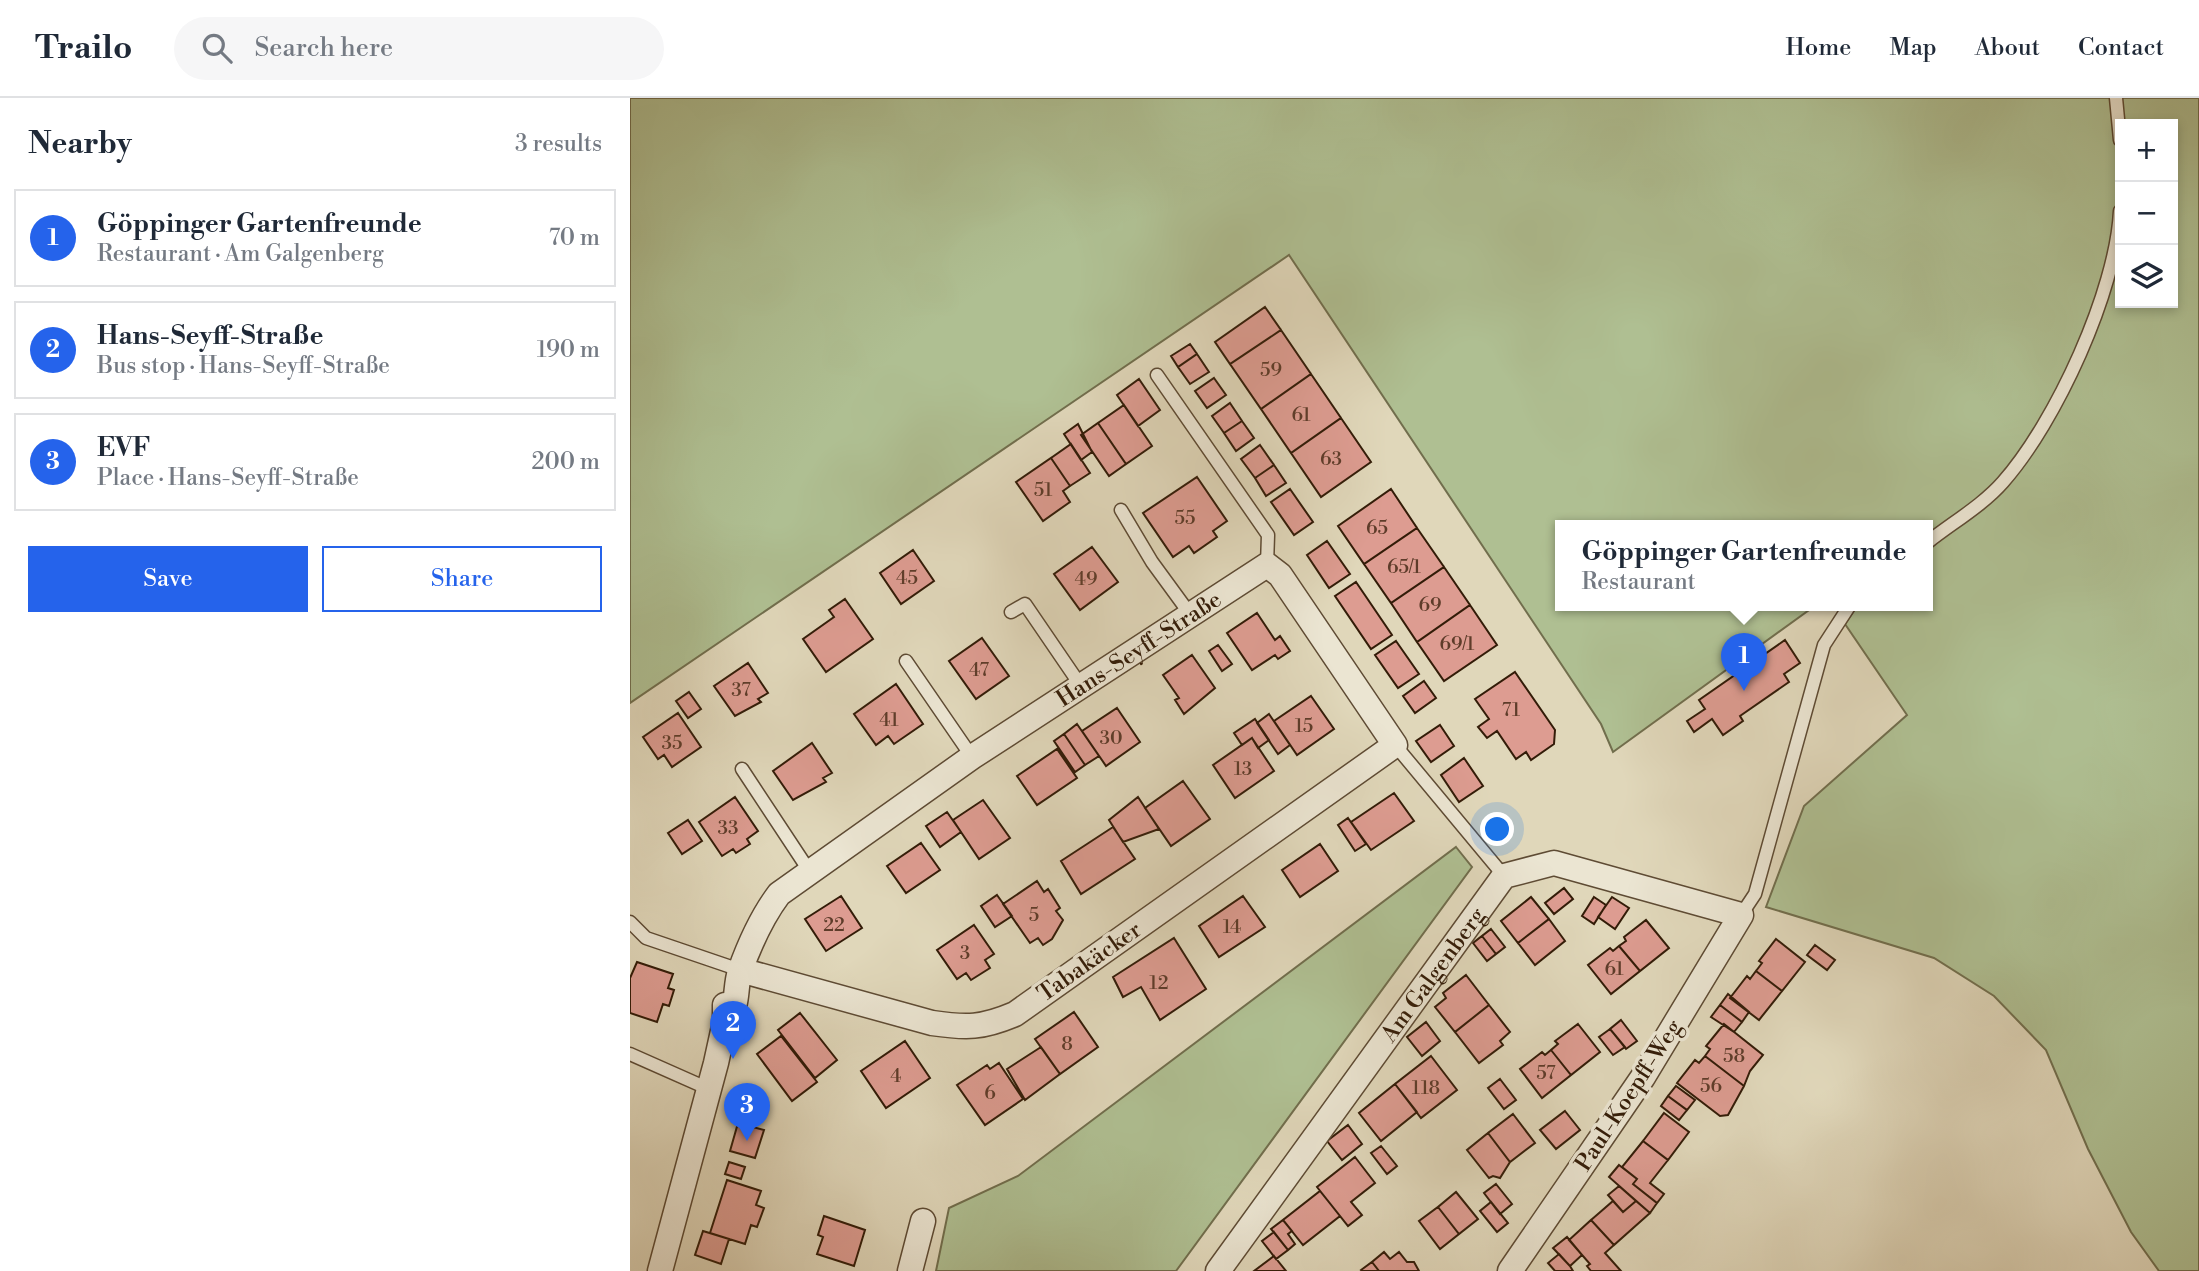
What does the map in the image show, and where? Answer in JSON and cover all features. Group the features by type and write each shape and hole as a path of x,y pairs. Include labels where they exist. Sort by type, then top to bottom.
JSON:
{"street":[{"name":"Hans-Seyff-Straße","path":"660,1271 709,1089 725,1022 723,1010 729,989 739,975 761,919 779,894 972,757 1267,565"},
{"path":"1267,565 1280,575 1395,745"},
{"name":"Tabakäcker","path":"739,975 932,1023 964,1028 989,1026 1015,1014 1395,745"},
{"path":"1504,876 1554,863 1741,915"},
{"name":"Am Galgenberg","path":"1218,1271 1504,876"},
{"name":"Paul-Koepff-Weg","path":"1510,1271 1643,1077 1741,915"},
{"path":"910,1271 923,1221"}],"lane":[{"path":"2116,98 2118,119"},
{"path":"1933,538 2003,483 2055,405 2099,311 2115,235"},
{"path":"1157,375 1268,535 1267,565"},
{"path":"1121,510 1152,562 1190,614"},
{"path":"1011,612 1025,604 1081,686"},
{"path":"1741,915 1755,894 1824,645 1846,611"},
{"path":"906,661 972,757"},
{"path":"1395,745 1504,876"},
{"path":"742,769 810,872"},
{"path":"630,922 646,938 739,975"},
{"path":"630,1054 709,1089"}],"green space":[{"path":"630,98 2199,98 2199,1271 2159,1271 2131,1232 2088,1149 2046,1050 1994,996 1934,958 1766,907 1804,806 1907,715 1845,624 1854,611 1933,611 1933,520 1555,520 1555,611 1808,611 1613,752 1601,724 1289,255 630,703"},
{"path":"1456,847 1472,867 1176,1271 936,1271 949,1208 1018,1176"}],"building":[{"path":"1265,307 1281,330 1230,364 1215,342"},
{"path":"1281,330 1311,374 1261,409 1230,364"},
{"path":"1190,344 1197,354 1178,367 1171,356"},
{"path":"1197,354 1209,372 1190,384 1178,367"},
{"path":"1311,374 1341,418 1291,453 1261,409"},
{"path":"1214,378 1226,395 1207,408 1195,391"},
{"path":"1139,379 1160,410 1138,426 1117,395"},
{"path":"1230,403 1242,421 1224,433 1212,416"},
{"path":"1124,405 1152,446 1126,464 1098,423"},
{"path":"1341,418 1371,462 1321,497 1291,453"},
{"path":"1242,421 1254,438 1236,451 1224,433"},
{"path":"1098,423 1126,464 1109,476 1081,435"},
{"path":"1078,424 1092,452 1081,460 1064,434"},
{"path":"1071,444 1090,473 1070,486 1051,458"},
{"path":"1260,445 1274,465 1255,478 1241,459"},
{"path":"1051,458 1070,486 1063,491 1070,502 1043,521 1016,482"},
{"path":"1274,465 1286,483 1266,496 1255,478"},
{"path":"1197,477 1227,521 1213,531 1217,537 1194,553 1189,546 1173,557 1143,513"},
{"path":"1290,489 1313,522 1294,535 1271,502"},
{"path":"1391,489 1417,528 1364,564 1338,526"},
{"path":"1417,528 1444,567 1391,603 1364,564"},
{"path":"1327,541 1350,574 1329,588 1307,555"},
{"path":"1092,547 1118,582 1080,610 1054,574"},
{"path":"913,550 934,581 901,604 880,573"},
{"path":"1444,567 1470,605 1417,642 1391,603"},
{"path":"1356,582 1392,635 1371,649 1335,596"},
{"path":"845,599 873,639 826,672 803,639 834,617 829,610"},
{"path":"1470,605 1497,645 1444,681 1417,642"},
{"path":"1257,613 1275,640 1280,636 1290,651 1278,659 1275,655 1252,670 1227,633"},
{"path":"982,638 1009,676 976,699 949,661"},
{"path":"1785,640 1800,663 1784,674 1789,682 1740,716 1743,721 1723,735 1712,719 1694,732 1687,721 1705,709 1699,700"},
{"path":"1396,641 1419,674 1398,688 1375,655"},
{"path":"1218,645 1232,664 1222,671 1209,651"},
{"path":"1192,655 1215,688 1184,714 1175,700 1179,698 1163,675"},
{"path":"748,663 768,693 758,699 761,702 735,716 714,686"},
{"path":"1515,672 1555,730 1554,744 1531,760 1526,752 1516,759 1497,731 1487,738 1478,727 1489,719 1475,699"},
{"path":"1424,681 1436,698 1415,713 1403,696"},
{"path":"896,684 923,724 894,744 888,736 876,745 854,714"},
{"path":"689,692 701,709 688,718 676,701"},
{"path":"1311,696 1334,729 1297,755 1274,721"},
{"path":"1117,708 1140,742 1106,766 1082,731"},
{"path":"678,713 701,747 672,767 664,755 658,759 643,737"},
{"path":"1269,714 1290,745 1278,754 1257,723"},
{"path":"1255,719 1269,740 1258,748 1252,738 1242,745 1234,733"},
{"path":"1077,724 1099,756 1085,765 1064,734"},
{"path":"1440,725 1454,746 1431,762 1416,741"},
{"path":"1064,734 1085,765 1075,772 1054,741"},
{"path":"1252,738 1274,771 1235,798 1213,765"},
{"path":"812,743 832,773 823,778 826,782 793,800 773,771"},
{"path":"1057,749 1077,778 1037,805 1017,776"},
{"path":"1464,758 1483,786 1459,802 1441,775"},
{"path":"1183,781 1210,819 1171,846 1145,808"},
{"path":"1394,793 1414,821 1371,850 1351,822"},
{"path":"735,797 758,831 747,839 750,844 736,853 733,849 722,856 699,822"},
{"path":"1138,797 1159,829 1123,842 1109,820"},
{"path":"983,800 1010,838 979,859 953,820"},
{"path":"947,812 961,832 940,847 926,826"},
{"path":"1348,818 1366,844 1355,851 1338,825"},
{"path":"688,820 702,841 682,854 668,833"},
{"path":"1113,827 1135,859 1081,894 1061,861"},
{"path":"921,843 940,870 906,893 887,866"},
{"path":"1320,844 1338,871 1300,897 1282,870"},
{"path":"1037,881 1044,892 1048,889 1060,908 1056,911 1063,920 1052,939 1043,945 1038,938 1030,943 1003,904"},
{"path":"1564,888 1573,899 1554,914 1545,903"},
{"path":"997,895 1012,916 995,927 981,906"},
{"path":"841,896 862,928 826,951 805,919"},
{"path":"1243,896 1265,927 1219,957 1199,926"},
{"path":"1531,897 1549,919 1518,943 1501,921"},
{"path":"1594,897 1606,905 1594,924 1582,916"},
{"path":"1612,897 1629,908 1615,929 1598,917"},
{"path":"1549,919 1565,941 1535,965 1518,943"},
{"path":"1646,920 1669,948 1640,971 1619,946 1626,941 1624,937"},
{"path":"974,925 994,954 985,960 990,968 971,980 966,973 957,979 937,950"},
{"path":"1491,929 1505,947 1496,954 1482,936"},
{"path":"1482,936 1496,954 1487,961 1473,943"},
{"path":"1174,938 1206,989 1160,1020 1141,987 1123,997 1113,977"},
{"path":"1776,939 1805,962 1782,991 1756,971 1762,963 1759,961"},
{"path":"1815,945 1835,960 1827,970 1807,955"},
{"path":"1619,946 1640,971 1611,994 1588,965 1610,948 1613,951"},
{"path":"637,962 673,974 668,988 674,990 669,1006 663,1004 657,1022 630,1013 630,978"},
{"path":"1756,971 1782,991 1759,1020 1730,998 1747,976 1750,979"},
{"path":"1466,975 1489,1005 1455,1032 1435,1007 1446,998 1443,993"},
{"path":"1728,994 1749,1012 1742,1022 1720,1005"},
{"path":"1489,1005 1510,1032 1500,1041 1503,1045 1479,1063 1455,1032"},
{"path":"1720,1005 1742,1022 1734,1032 1711,1017"},
{"path":"1074,1012 1098,1047 1060,1074 1035,1039"},
{"path":"800,1013 837,1060 815,1078 778,1030"},
{"path":"1621,1020 1637,1041 1626,1049 1610,1029"},
{"path":"1426,1022 1440,1041 1422,1056 1407,1037"},
{"path":"1578,1024 1600,1052 1571,1075 1551,1050 1558,1044 1555,1041"},
{"path":"1724,1024 1763,1055 1750,1071 1744,1086 1705,1056 1710,1049 1706,1046"},
{"path":"1610,1029 1625,1047 1613,1055 1599,1037"},
{"path":"781,1036 817,1082 792,1101 757,1054"},
{"path":"905,1041 930,1078 886,1108 861,1071"},
{"path":"1041,1047 1060,1074 1025,1100 1007,1069"},
{"path":"1551,1050 1571,1075 1542,1098 1520,1069 1542,1052 1545,1055"},
{"path":"1431,1056 1457,1090 1421,1118 1395,1084"},
{"path":"1705,1056 1744,1086 1728,1115 1720,1116 1677,1083 1695,1060 1699,1063"},
{"path":"999,1063 1023,1099 985,1125 957,1085 987,1065 990,1069"},
{"path":"1500,1079 1516,1100 1504,1109 1488,1088"},
{"path":"1395,1084 1417,1112 1381,1141 1359,1113"},
{"path":"1676,1086 1695,1100 1687,1110 1668,1096"},
{"path":"1668,1096 1687,1110 1679,1120 1661,1106"},
{"path":"1565,1111 1580,1130 1556,1149 1540,1130"},
{"path":"1664,1113 1689,1132 1668,1160 1643,1141"},
{"path":"1513,1114 1535,1143 1510,1162 1488,1133"},
{"path":"738,1123 764,1130 755,1158 730,1151"},
{"path":"1348,1125 1362,1144 1342,1160 1327,1141"},
{"path":"1488,1133 1510,1162 1500,1178 1489,1178 1467,1150"},
{"path":"1643,1141 1668,1160 1650,1183 1664,1194 1657,1203 1633,1184 1637,1179 1622,1167"},
{"path":"1381,1146 1397,1166 1387,1174 1371,1153"},
{"path":"1355,1157 1375,1183 1351,1202 1362,1215 1348,1226 1317,1187"},
{"path":"729,1162 745,1167 741,1179 725,1174"},
{"path":"1619,1165 1637,1179 1633,1184 1657,1203 1650,1213 1609,1177"},
{"path":"727,1180 761,1191 756,1205 764,1208 757,1227 751,1225 745,1244 710,1233"},
{"path":"1496,1184 1512,1204 1500,1214 1484,1193"},
{"path":"1619,1186 1636,1201 1623,1212 1608,1195"},
{"path":"1320,1191 1340,1216 1303,1245 1283,1220"},
{"path":"1456,1192 1478,1219 1459,1234 1438,1207"},
{"path":"1613,1201 1623,1212 1636,1201 1650,1213 1614,1245 1591,1220"},
{"path":"1491,1202 1508,1223 1497,1232 1480,1211"},
{"path":"1438,1207 1459,1234 1440,1249 1419,1221"},
{"path":"824,1216 865,1230 854,1266 817,1254 823,1237 818,1235"},
{"path":"1283,1220 1292,1231 1288,1234 1295,1244 1288,1250 1271,1229"},
{"path":"1591,1220 1614,1245 1605,1253 1621,1271 1591,1271 1587,1266 1590,1264 1569,1240"},
{"path":"703,1231 729,1239 721,1264 695,1255"},
{"path":"1274,1232 1288,1250 1276,1259 1262,1241"},
{"path":"1567,1237 1582,1255 1570,1266 1553,1248"},
{"path":"1384,1252 1390,1259 1399,1252 1407,1262 1414,1262 1419,1271 1379,1271 1372,1262"},
{"path":"1559,1254 1573,1271 1555,1271 1548,1263"},
{"path":"1274,1256 1286,1271 1254,1271"},
{"path":"1372,1262 1379,1271 1361,1270"}],"place":[{"name":"Göppinger Gartenfreunde","path":"1744,691"},
{"name":"Hans-Seyff-Straße","path":"733,1059"},
{"name":"EVF","path":"747,1141"}]}
